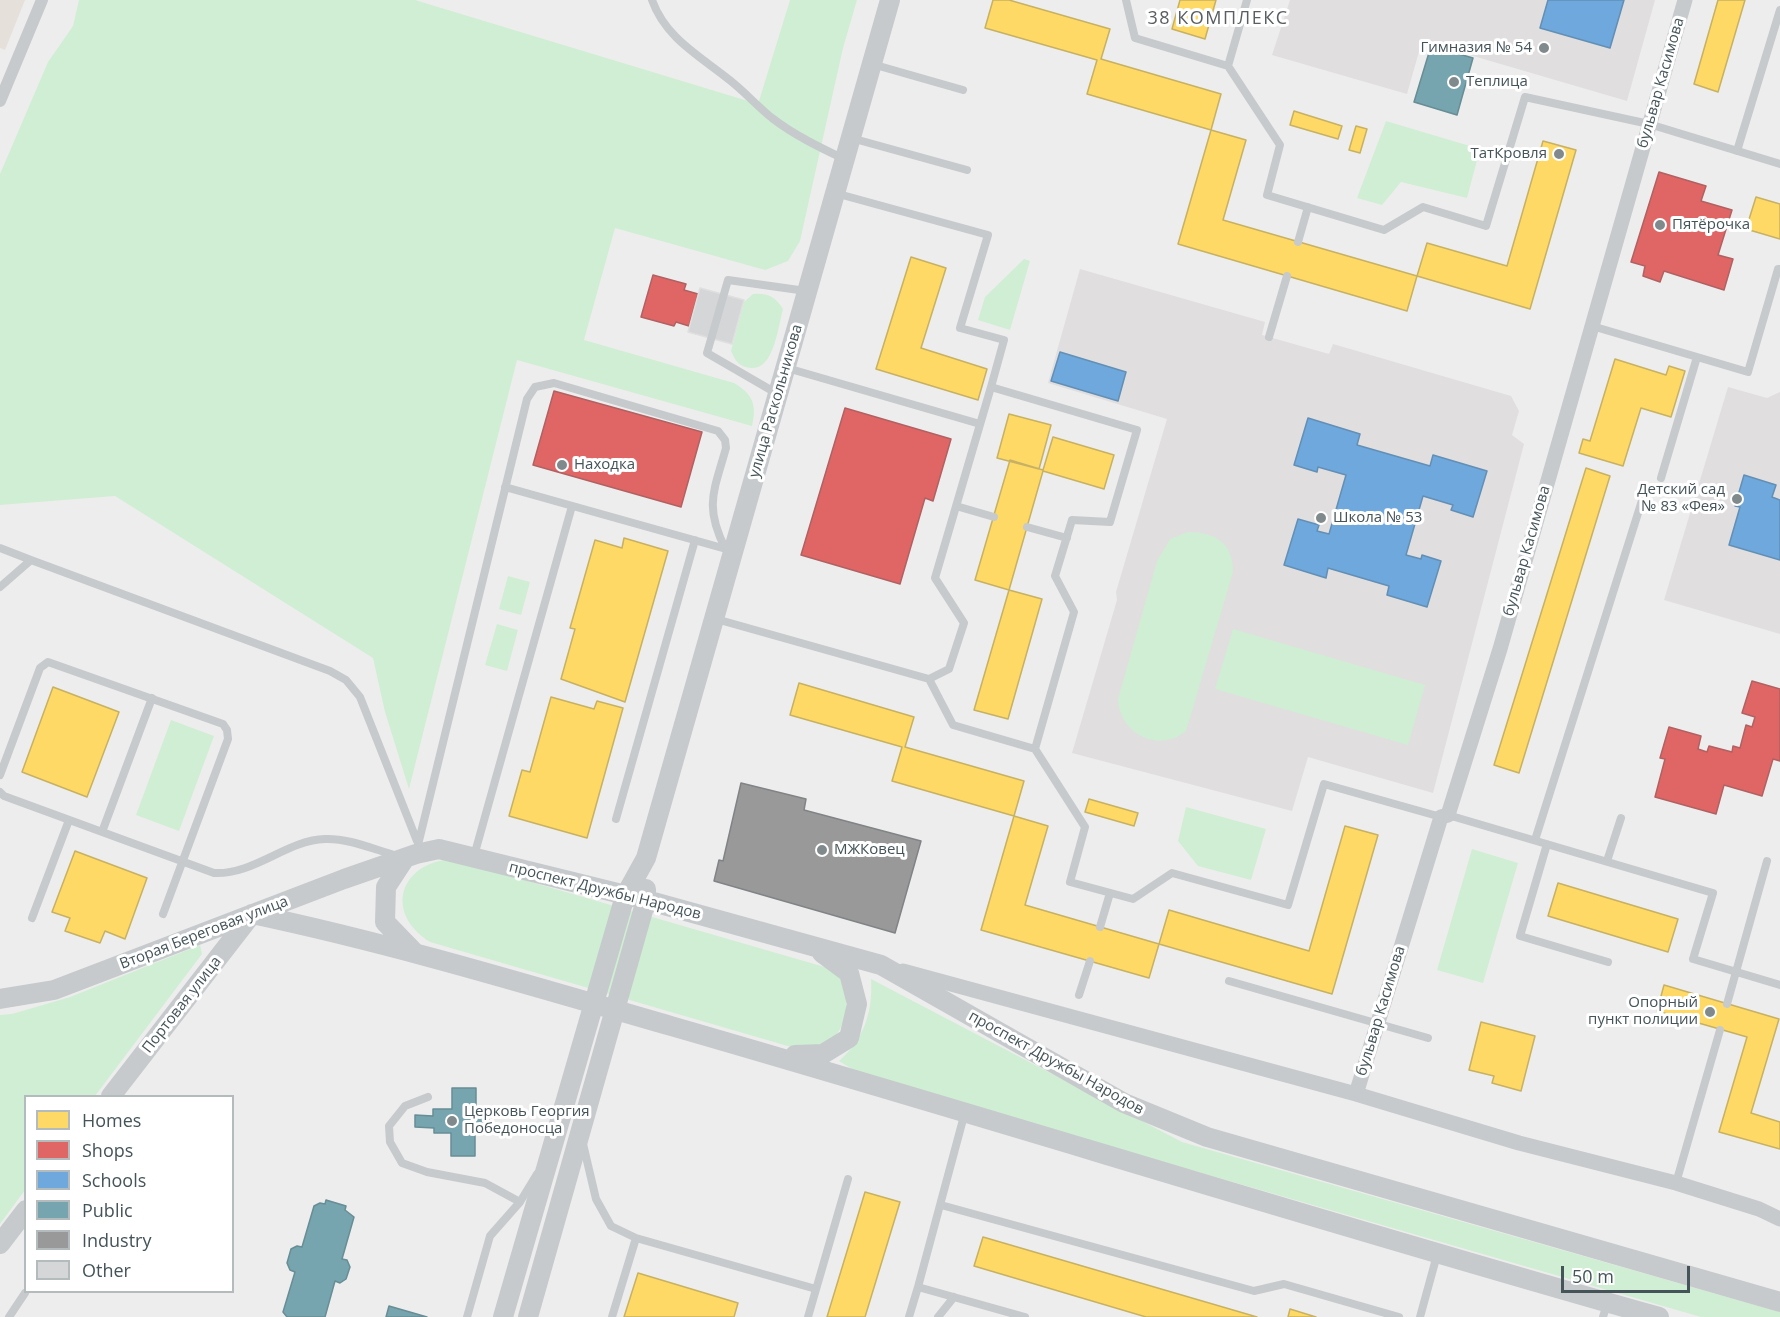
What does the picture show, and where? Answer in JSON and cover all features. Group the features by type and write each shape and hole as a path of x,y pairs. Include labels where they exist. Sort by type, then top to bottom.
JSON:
{"street":[{"path":"0,101 42,0"},
{"name":"улица Раскольникова","path":"646,858 714,618 729,550 786,368 890,0"},
{"name":"бульвар Касимова","path":"1356,1094 1377,1023 1500,650 1685,0"},
{"name":"Вторая Береговая улица","path":"0,999 54,990 413,852 439,849"},
{"name":"проспект Дружбы Народов","path":"439,849 646,900 881,965 1124,1103 1207,1137 1780,1302"},
{"path":"413,852 386,887 385,922 414,952"},
{"path":"503,1317 592,1005 626,896 646,858"},
{"path":"528,1317 617,1011 646,900 646,858"},
{"path":"252,914 350,934 592,1005 780,1056 1438,1254 1605,1310 1659,1317"},
{"name":"Портовая улица","path":"112,1095 252,914"},
{"path":"780,1056 823,1054 849,1038 857,1004 849,973 814,946"},
{"path":"881,965 1356,1094 1519,1143 1676,1183 1759,1209 1780,1219"},
{"path":"0,1244 24,1213"}],"lane":[{"path":"652,0 666,29 729,79 772,118 801,138 844,159"},
{"path":"1126,0 1135,38 1228,66 1280,146 1267,195 1384,230 1423,207 1486,226 1525,97 1649,124 1780,164"},
{"path":"1228,66 1247,0"},
{"path":"1737,151 1780,10"},
{"path":"871,64 963,90"},
{"path":"850,138 967,170"},
{"path":"714,618 929,679 949,669 964,623 935,578 1004,340 960,328 988,235 834,192"},
{"path":"1298,242 1308,207"},
{"path":"1592,326 1748,372 1778,268 1780,269"},
{"path":"1269,337 1287,276"},
{"path":"778,393 707,353 728,280 808,291"},
{"path":"1661,478 1697,357"},
{"path":"786,368 980,424"},
{"path":"413,852 531,392 547,382 712,428 722,435 726,447 711,514 714,526 729,550"},
{"path":"991,387 1137,430 1110,522 1072,520 1055,576 1074,612 1035,749"},
{"path":"505,487 729,550"},
{"path":"1535,840 1645,491"},
{"path":"473,857 572,506"},
{"path":"956,506 994,517"},
{"path":"1027,527 1067,538"},
{"path":"616,819 695,540"},
{"path":"0,548 330,671 346,680 360,697 413,852"},
{"path":"0,587 31,560"},
{"path":"0,775 40,668 45,663 54,662 223,724 228,734 163,914"},
{"path":"929,679 952,724 1035,749 1085,827 1070,882 1133,899 1172,873 1288,905 1324,784 1535,840 1713,893 1693,959 1780,985"},
{"path":"102,832 152,698"},
{"path":"0,792 207,871 227,873 304,843 326,838 413,852"},
{"path":"1607,861 1621,818"},
{"path":"33,918 69,820"},
{"path":"1547,844 1520,936 1608,962"},
{"path":"1727,1004 1767,861"},
{"path":"1100,927 1110,892"},
{"path":"1079,995 1090,961"},
{"path":"1229,981 1428,1038"},
{"path":"1676,1183 1719,1029"},
{"path":"428,1097 405,1106 389,1126 390,1142 402,1163 427,1172 485,1183 520,1202"},
{"path":"909,1317 965,1112"},
{"path":"581,1135 596,1199 611,1226 636,1238 816,1289"},
{"path":"467,1317 490,1236 520,1202 550,1152"},
{"path":"808,1317 848,1179"},
{"path":"940,1205 1254,1291 1284,1284 1399,1317"},
{"path":"612,1317 636,1238"},
{"path":"1420,1317 1438,1254"},
{"path":"918,1287 1025,1317"},
{"path":"9,1317 25,1293"},
{"path":"938,1317 954,1297"}],"shaded area":[{"name":"Гимназия № 54","path":"1290,0 1655,0 1627,101 1422,41 1407,94 1272,55"},
{"name":"Школа № 53","path":"1080,269 1265,322 1262,335 1329,354 1333,344 1511,396 1519,411 1512,435 1524,444 1433,793 1308,757 1292,811 1072,753 1167,419 1048,383"},
{"name":"Детский сад № 83 «Фея»","path":"1728,387 1767,398 1780,392 1780,634 1664,600"}],"green space":[{"path":"79,0 415,0 758,104 790,0 857,0 843,48 800,241 788,261 765,270 615,228 584,340 734,383 746,391 752,401 754,412 752,426 517,360 409,789 385,712 373,658 115,496 0,505 0,174 48,62 73,26"},
{"path":"1386,121 1480,149 1467,198 1401,182 1382,205 1357,198"},
{"path":"1024,259 1030,261 1010,330 978,320 985,297"},
{"path":"753,294 770,296 783,309 770,355 765,362 752,368 738,363 731,351 744,302"},
{"path":"1188,532 1207,534 1221,541 1230,554 1233,572 1186,731 1175,738 1152,740 1133,730 1125,722 1118,699 1157,561 1170,539"},
{"path":"508,576 530,582 521,615 499,609"},
{"path":"497,624 518,630 507,671 485,665"},
{"path":"1233,629 1425,685 1408,745 1215,689"},
{"path":"171,720 214,736 179,831 136,815"},
{"path":"1186,807 1266,829 1251,880 1198,866 1178,841"},
{"path":"1472,849 1518,863 1483,983 1437,970"},
{"path":"452,859 835,970 845,990 846,1013 842,1024 837,1034 829,1042 816,1048 798,1049 430,942 416,930 407,917 403,904 404,891 410,879 420,870 434,863"},
{"path":"200,945 202,954 96,1095 24,1095 24,1191 0,1224 0,1015 12,1014 70,997"},
{"path":"871,979 1182,1142 1780,1312 1780,1317 1701,1317 862,1075 839,1061 855,1044 865,1024 870,1003"}],"sand":[{"path":"0,0 25,0 5,50 0,48"}],"building: Homes":[{"path":"993,0 1009,0 1110,29 1101,59 1221,94 1211,130 1087,94 1097,60 985,28"},
{"path":"1180,0 1216,0 1205,39 1172,29"},
{"path":"1718,0 1745,0 1718,92 1694,84"},
{"path":"1294,111 1342,126 1338,139 1290,125"},
{"path":"1356,126 1367,129 1360,153 1349,150"},
{"path":"1211,130 1246,140 1223,220 1417,276 1407,311 1178,244"},
{"path":"1543,141 1576,150 1530,309 1417,276 1427,243 1507,266"},
{"path":"1756,197 1780,204 1780,239 1746,229"},
{"path":"911,257 946,268 921,348 987,369 978,400 876,369"},
{"path":"1615,359 1666,375 1669,366 1685,371 1671,417 1641,408 1623,466 1579,453 1583,439 1590,441"},
{"path":"1009,414 1051,425 1039,469 997,458"},
{"path":"1053,437 1114,455 1104,489 1043,471 1009,590 975,580 1010,460 1043,470"},
{"path":"1586,468 1610,476 1519,773 1494,765"},
{"path":"624,538 668,551 625,702 561,679 575,629 570,628 595,540 622,548"},
{"path":"1009,590 1042,599 1008,719 974,710"},
{"path":"799,683 914,717 905,747 1024,781 1014,816 892,781 902,747 790,715"},
{"path":"53,687 119,712 87,797 22,772"},
{"path":"551,697 594,709 597,701 623,708 587,838 509,816 522,770 530,772"},
{"path":"1089,799 1138,813 1134,826 1085,812"},
{"path":"1014,816 1048,826 1025,905 1159,944 1149,978 981,930"},
{"path":"1345,826 1378,835 1332,994 1159,944 1169,910 1309,951"},
{"path":"75,851 147,878 125,939 105,931 100,943 65,931 70,918 52,912"},
{"path":"881,875 906,882 892,929 867,922"},
{"path":"1558,883 1678,919 1668,952 1548,916"},
{"path":"1664,985 1779,1019 1751,1113 1780,1122 1780,1149 1719,1132 1747,1037 1657,1011"},
{"path":"1481,1022 1535,1036 1521,1091 1492,1083 1494,1076 1469,1070"},
{"path":"865,1192 900,1202 865,1317 827,1317"},
{"path":"983,1237 1257,1317 1146,1317 974,1266"},
{"path":"638,1273 738,1303 734,1317 624,1317"},
{"path":"1290,1309 1316,1317 1288,1317"}],"building: Shops":[{"path":"1659,172 1706,186 1701,201 1732,210 1718,255 1733,259 1724,290 1664,271 1660,282 1643,276 1645,266 1631,262"},
{"path":"653,275 686,284 684,290 698,294 689,326 676,322 674,326 641,317"},
{"path":"554,391 702,432 681,507 533,465"},
{"path":"845,408 951,439 933,501 925,498 900,584 801,555"},
{"path":"1752,681 1780,689 1780,761 1773,759 1762,796 1724,785 1716,814 1655,797 1665,759 1660,758 1669,727 1701,736 1698,749 1707,752 1709,746 1732,752 1733,746 1740,748 1746,725 1752,727 1755,717 1742,713"}],"building: Schools":[{"path":"1548,0 1624,0 1610,48 1540,28"},
{"path":"1060,352 1126,372 1118,401 1051,381"},
{"path":"1308,418 1360,434 1357,445 1430,466 1433,455 1487,471 1473,517 1451,510 1453,505 1423,496 1406,555 1421,559 1422,555 1441,561 1427,607 1387,595 1389,586 1328,568 1326,578 1284,565 1298,519 1319,525 1317,531 1329,534 1346,475 1318,467 1317,472 1294,465"},
{"path":"1744,475 1776,485 1772,497 1780,500 1780,560 1729,545 1740,507 1735,506"}],"building: Public":[{"path":"1431,46 1473,58 1457,115 1414,102"},
{"name":"Церковь Георгия Победоносца","path":"452,1088 476,1088 476,1110 489,1110 489,1133 475,1133 475,1156 451,1156 451,1133 434,1133 434,1128 415,1127 415,1115 433,1116 433,1109 452,1109"},
{"path":"326,1200 346,1206 345,1210 354,1217 342,1259 347,1260 350,1267 346,1279 340,1283 335,1281 325,1317 287,1317 283,1312 295,1272 290,1270 287,1263 291,1249 297,1246 302,1247 314,1206 320,1203 325,1204"},
{"path":"389,1306 427,1317 386,1317"}],"building: Industry":[{"name":"МЖКовец","path":"741,783 806,799 804,810 921,841 895,933 714,881 719,860 723,861"}],"building: Other":[{"path":"700,288 744,300 732,344 688,332"}],"place":[{"name":"Гимназия № 54","path":"1544,48"},
{"name":"Теплица","path":"1454,82"},
{"name":"ТатКровля","path":"1559,154"},
{"name":"Пятёрочка","path":"1660,225"},
{"name":"Находка","path":"562,465"},
{"name":"Детский сад № 83 «Фея»","path":"1737,499"},
{"name":"Школа № 53","path":"1321,518"},
{"name":"МЖКовец","path":"822,850"},
{"name":"Опорный пункт полиции","path":"1710,1012"},
{"name":"Церковь Георгия Победоносца","path":"452,1121"}],"district":[{"name":"38 КОМПЛЕКС","path":"1218,19"}]}
